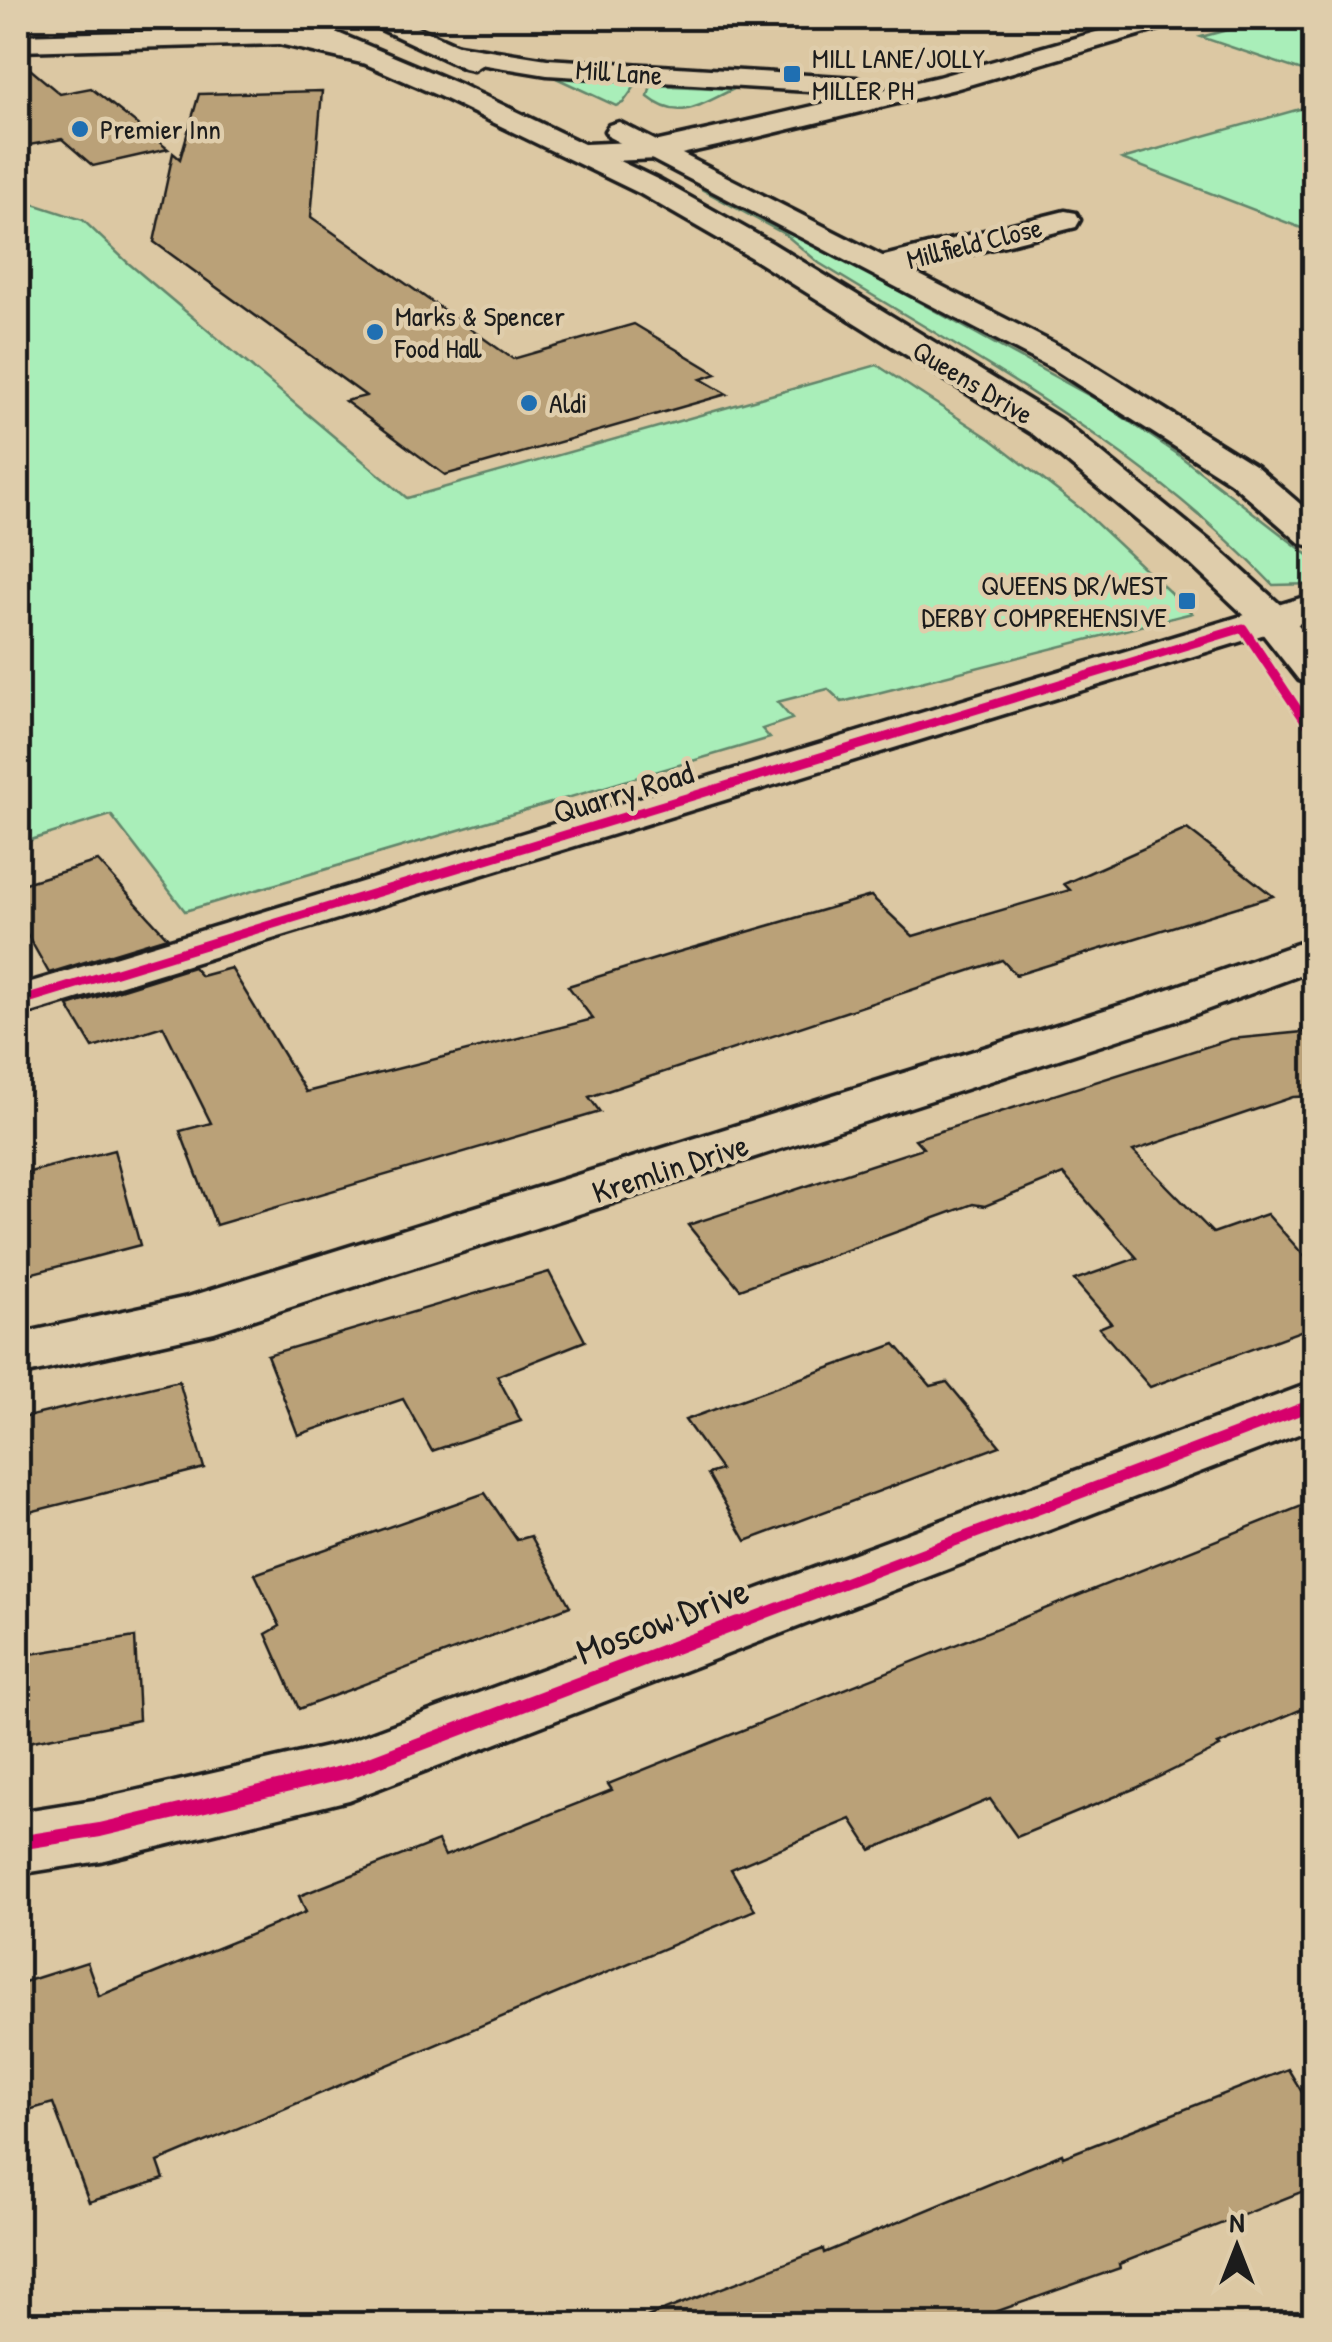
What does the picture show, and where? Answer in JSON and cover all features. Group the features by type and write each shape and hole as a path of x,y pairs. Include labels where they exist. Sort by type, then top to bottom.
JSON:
{"main road":[{"path":"18,19 51,18"},
{"path":"115,38 282,18"},
{"name":"Queens Drive","path":"282,18 449,90 590,136 648,145 1067,363 1243,474 1314,535"},
{"path":"378,18 534,90"},
{"name":"Mill Lane","path":"648,145 944,82 1155,19"},
{"path":"18,42 279,36 366,56"},
{"name":"Mill Lane","path":"452,52 547,67 787,82 878,86 944,82"},
{"name":"Mill Lane","path":"648,145 787,82"},
{"name":"Queens Drive","path":"590,136 761,250 1047,428 1145,504 1272,619 1314,671"},
{"name":"Millfield Close","path":"883,266 1065,220"},
{"name":"Quarry Road","path":"18,1002 1314,606"},
{"name":"Kremlin Drive","path":"18,1355 193,1318 1124,1021 1314,953"},
{"name":"Moscow Drive","path":"18,1843 100,1830 349,1771 1314,1404"}],"green space":[{"path":"1272,18 1314,18 1314,75 1201,37"},
{"path":"554,77 638,82 623,103 616,106"},
{"path":"651,85 734,89 680,110 659,105 648,97"},
{"path":"1314,105 1314,233 1122,159"},
{"path":"712,188 1099,401 1176,453 1312,558 1314,584 1273,585 1223,536 1115,449 999,372 819,263 786,235 703,190"},
{"path":"18,199 83,220 127,262 407,498 877,365 992,440 1081,509 1192,613 842,702 828,689 777,702 792,719 762,729 770,738 185,911 111,815 18,844"}],"building":[{"name":"Premier Inn","path":"18,59 60,94 91,88 168,149 93,166 62,139 18,147"},
{"path":"322,91 311,217 513,359 634,324 717,374 701,379 727,394 445,475 345,401 366,396 154,242 173,153 180,159 199,94"},
{"path":"1187,829 1273,896 1016,975 1002,960 589,1097 600,1112 216,1225 180,1131 211,1123 163,1026 93,1048 68,1006 193,967 201,976 231,968 306,1092 593,1019 568,986 668,955 871,896 913,936 1070,890 1064,884"},
{"path":"98,861 167,937 49,973 18,918 18,885"},
{"path":"1314,1031 1314,1096 1293,1097 1133,1151 1213,1233 1267,1214 1314,1267 1314,1326 1150,1387 1099,1328 1111,1323 1074,1280 1137,1258 1063,1174 985,1206 973,1204 740,1289 688,1225 923,1148 915,1139 1231,1039"},
{"path":"114,1150 140,1245 18,1277 18,1175"},
{"path":"549,1272 585,1341 497,1376 521,1421 432,1451 403,1399 298,1435 267,1355"},
{"path":"895,1344 931,1386 947,1382 1000,1446 746,1541 708,1474 721,1470 685,1420"},
{"path":"179,1381 204,1468 18,1515 18,1419"},
{"path":"485,1493 517,1540 531,1536 570,1606 299,1709 266,1634 280,1626 255,1574"},
{"path":"1314,1501 1314,1704 1218,1745 1136,1788 1017,1837 990,1799 871,1850 851,1819 731,1869 755,1910 158,2162 164,2179 89,2202 53,2103 18,2113 18,1984 87,1962 99,1996 306,1912 299,1896 438,1841 445,1856 612,1790 608,1784"},
{"path":"135,1637 139,1720 18,1744 18,1656"},
{"path":"1288,2069 1314,2112 1314,2187 1119,2264 1120,2268 961,2324 640,2324 639,2320 823,2249 824,2253 1062,2154 1063,2157"}],"cycle path":[{"path":"18,1002 1243,628 1314,734"},
{"path":"18,1843 100,1830 349,1771 1314,1404"}],"place":[{"name":"MILL LANE/JOLLY MILLER PH","path":"792,74"},
{"name":"Premier Inn","path":"80,129"},
{"name":"Marks & Spencer Food Hall","path":"375,332"},
{"name":"Aldi","path":"529,403"},
{"name":"QUEENS DR/WEST DERBY COMPREHENSIVE","path":"1187,601"}]}
